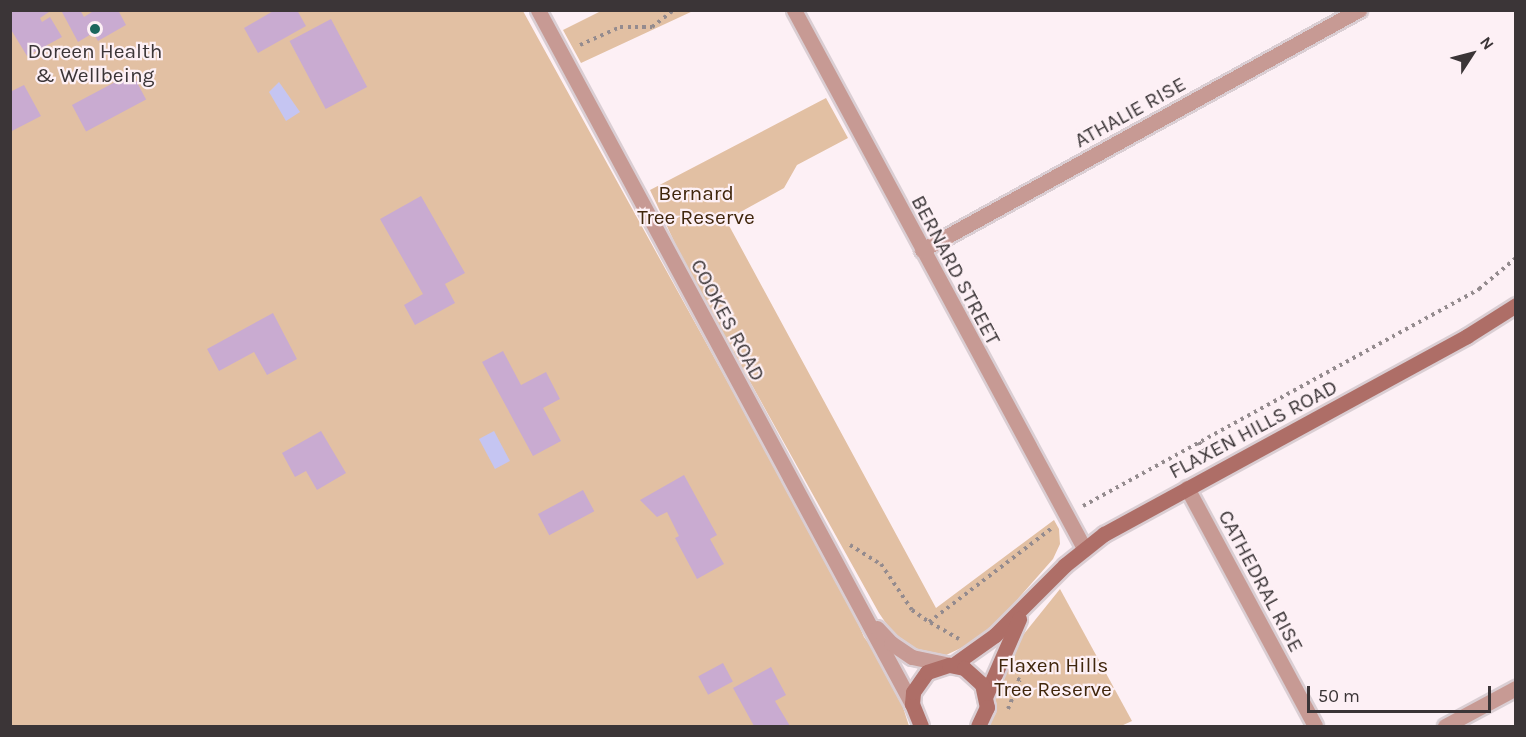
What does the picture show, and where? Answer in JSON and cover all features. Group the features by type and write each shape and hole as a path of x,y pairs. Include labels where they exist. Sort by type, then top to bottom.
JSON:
{"street":[{"name":"COOKES ROAD","path":"538,10 912,704"},
{"name":"BERNARD STREET","path":"794,10 1084,548"},
{"name":"ATHALIE RISE","path":"922,250 1359,10"},
{"name":"FLAXEN HILLS ROAD","path":"912,704 916,687 927,672 951,665 1025,609 1084,548 1187,488 1467,336 1515,305"},
{"name":"CATHEDRAL RISE","path":"1187,488 1315,726"},
{"name":"FLAXEN HILLS ROAD","path":"978,726 984,718 986,695 1005,645 1025,609"},
{"name":"COOKES ROAD","path":"867,617 891,643 912,657 951,665"},
{"path":"951,665 974,674 986,695"},
{"path":"1445,726 1515,688"},
{"path":"912,704 921,726"}],"path":[{"path":"578,46 620,27 652,27 674,10"}],"green space":[{"path":"10,11 523,11 847,598 864,637 893,676 909,726 11,726"},
{"path":"601,11 693,11 581,63 563,30"},
{"name":"Bernard Tree Reserve","path":"826,98 848,138 797,165 784,188 726,220 936,608 1054,520 1059,529 1060,544 1053,559 1002,617 978,640 944,656 920,654 896,638 879,613 686,267 650,190"},
{"name":"Flaxen Hills Tree Reserve","path":"1060,589 1132,721 1121,726 989,726 996,690 1011,650"}],"water":[{"path":"279,82 300,112 286,121 269,92"},
{"path":"494,431 510,461 495,469 479,439"}],"building":[{"path":"10,10 52,10 40,18 42,22 50,17 62,37 27,56 10,28"},
{"name":"Doreen Health & Wellbeing","path":"80,10 84,17 95,10 118,10 126,25 98,41 93,33 78,42 62,12"},
{"path":"275,10 297,10 306,26 258,53 244,28"},
{"path":"331,19 367,87 326,109 290,41"},
{"path":"132,73 146,99 86,131 72,105"},
{"path":"24,85 41,116 10,132 10,92"},
{"path":"421,196 465,273 445,284 455,303 415,325 404,305 423,294 380,219"},
{"path":"273,313 297,359 267,375 254,352 219,371 207,349"},
{"path":"503,351 521,385 546,372 560,399 543,408 561,441 533,456 482,362"},
{"path":"321,431 346,473 317,490 306,471 295,477 282,453"},
{"path":"684,475 717,535 710,539 724,564 697,579 675,538 679,536 667,512 657,517 640,500"},
{"path":"583,490 594,511 549,535 538,514"},
{"path":"723,663 733,682 708,695 698,676"},
{"path":"771,667 786,695 775,701 790,726 754,726 733,688"}],"place":[{"name":"Doreen Health & Wellbeing","path":"95,29"}]}
